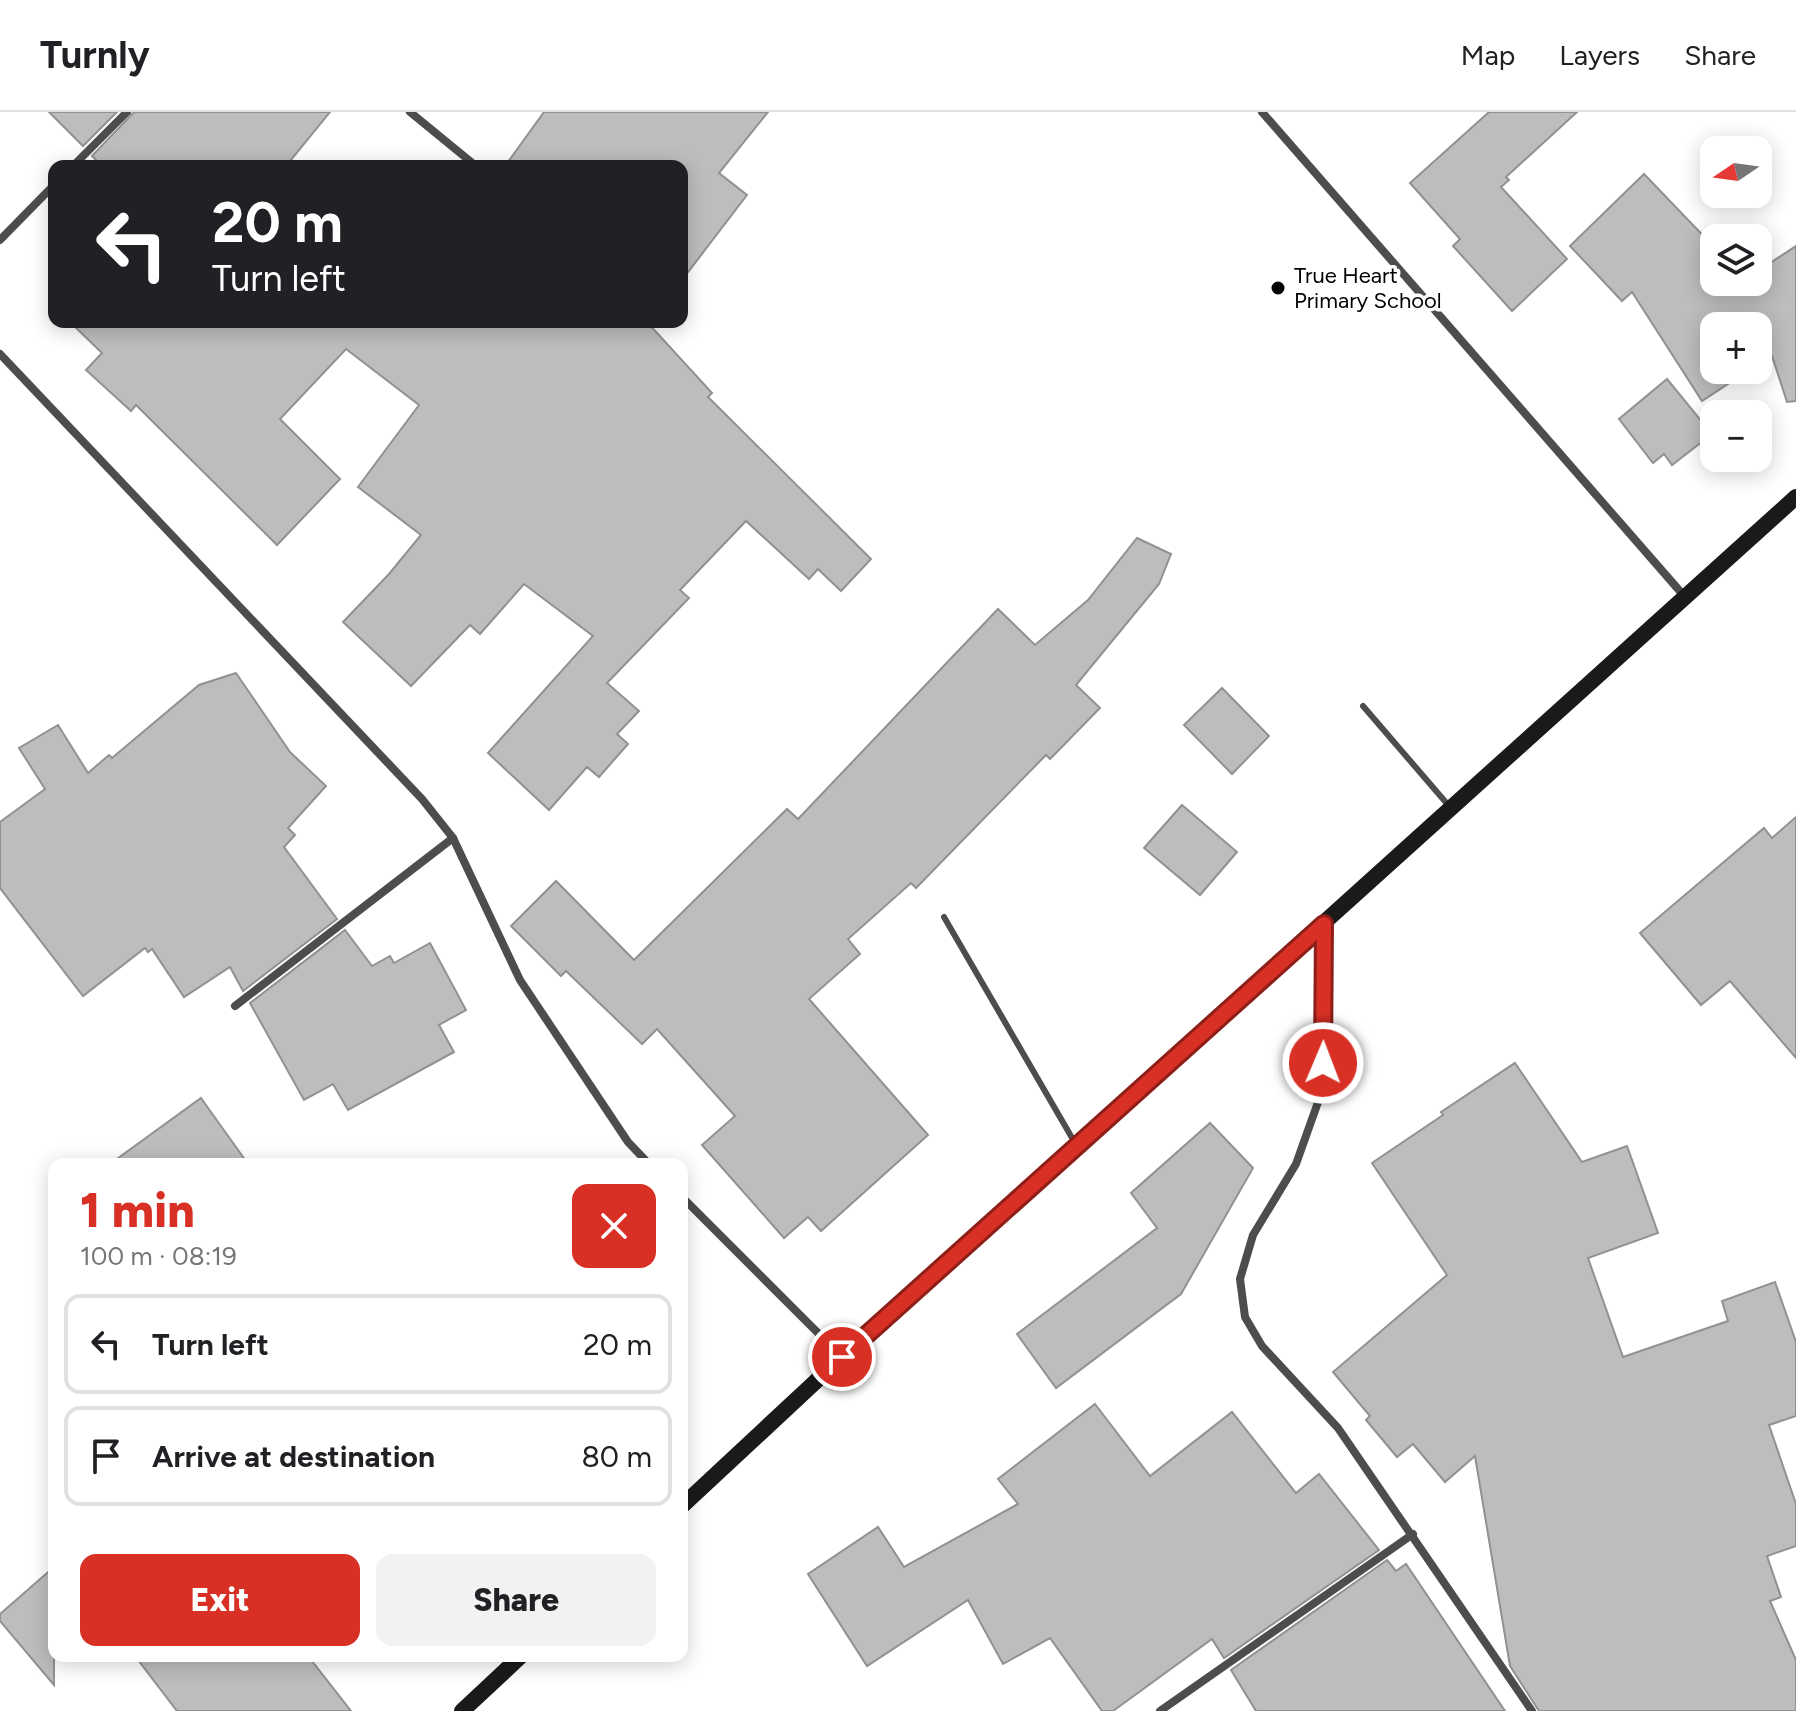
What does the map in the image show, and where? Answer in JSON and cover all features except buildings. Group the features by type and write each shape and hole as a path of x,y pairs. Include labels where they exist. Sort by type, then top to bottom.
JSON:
{"main road":[{"path":"688,1500 842,1357 1796,497"},
{"path":"462,1711 515,1662"}],"street":[{"path":"79,160 127,112"},
{"path":"410,112 469,160"},
{"path":"1262,112 1685,598"},
{"path":"0,240 48,191"},
{"path":"0,354 422,799 453,838 520,980 628,1142 643,1158"},
{"path":"235,1006 453,838"},
{"path":"1324,924 1322,1091 1296,1164 1253,1235 1240,1279 1245,1317 1262,1346 1338,1428 1532,1711"},
{"path":"688,1203 842,1357"},
{"path":"1160,1711 1413,1534"}],"lane":[{"path":"1363,706 1451,809"},
{"path":"944,917 1077,1146"}],"place":[{"name":"True Heart Primary School","path":"1278,288"}],"route":[{"path":"842,1357 1324,924 1323,1063"}]}
